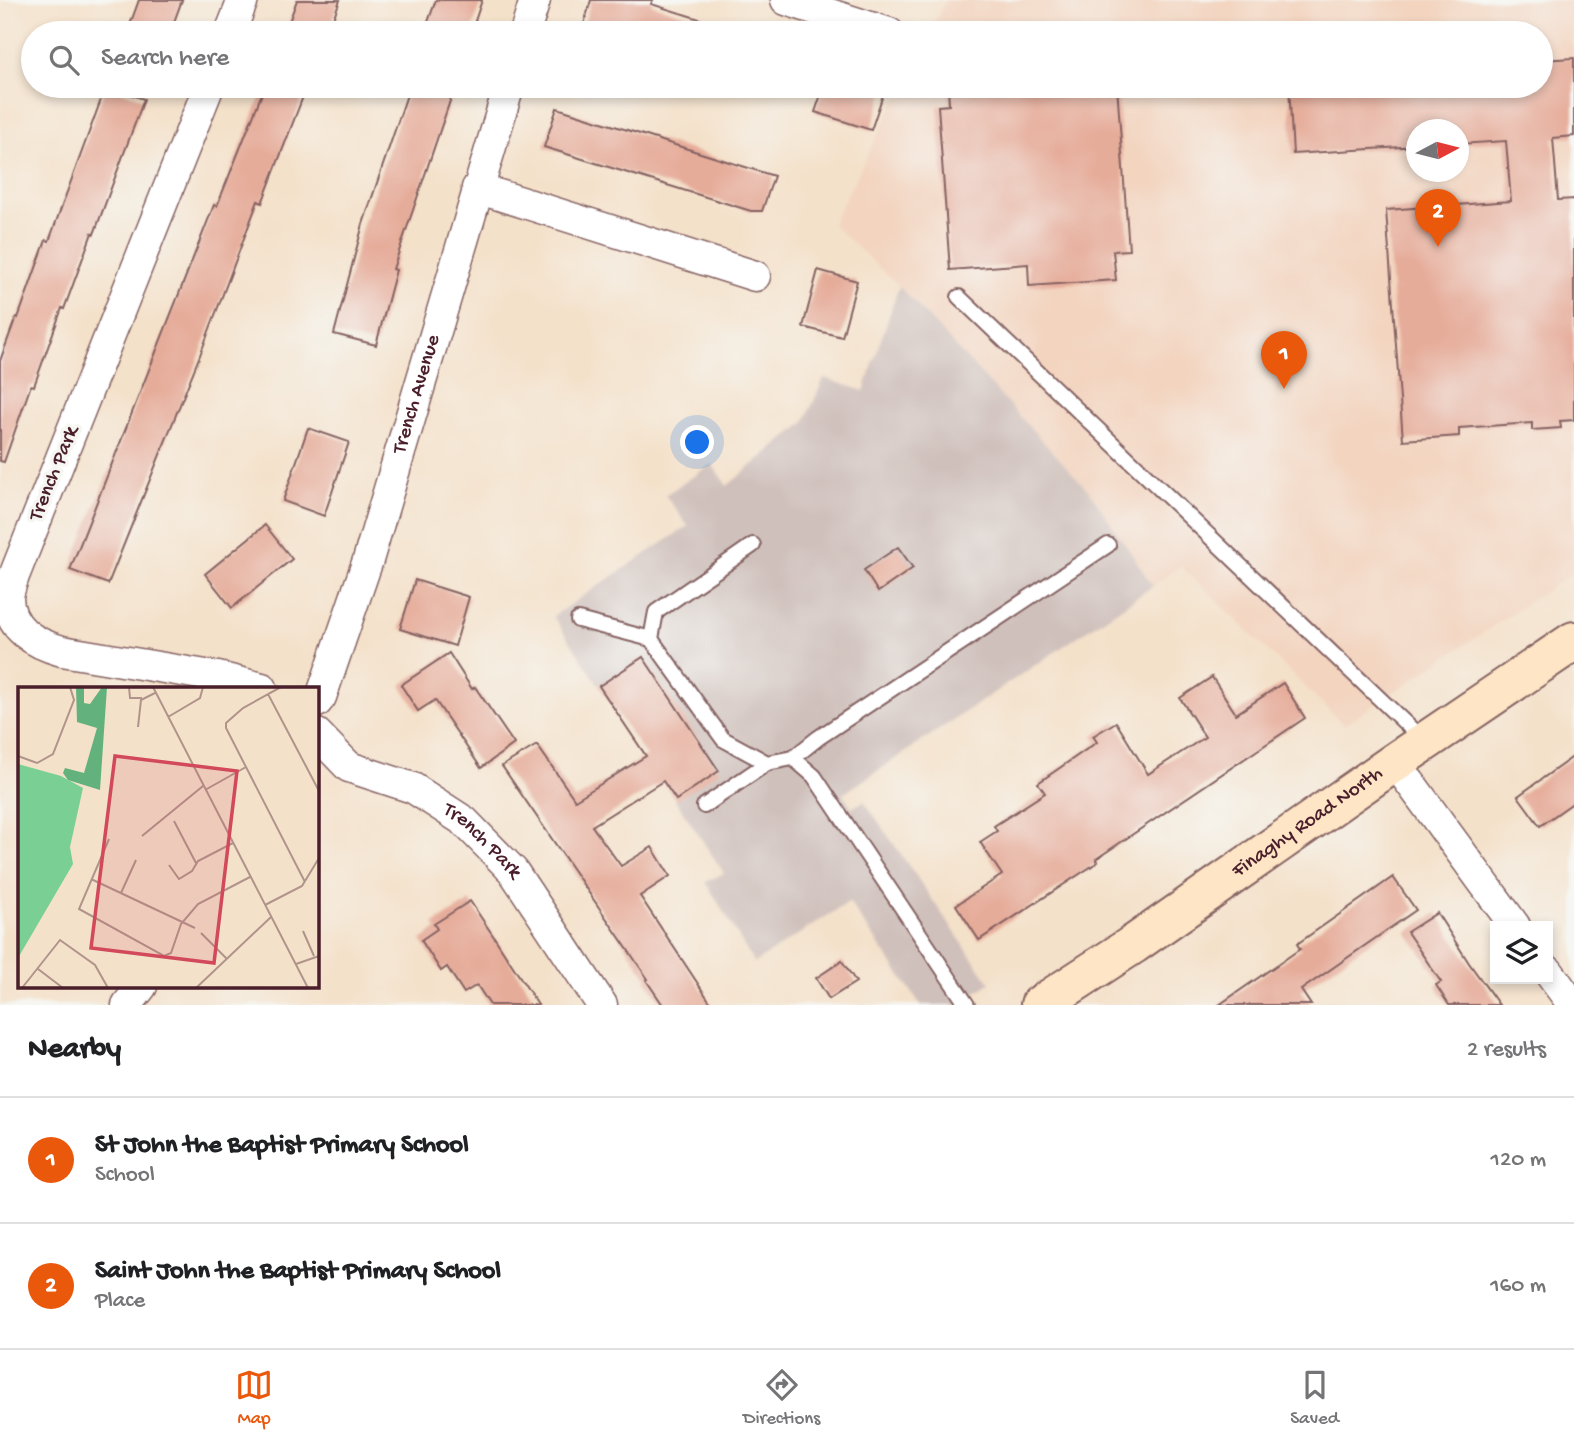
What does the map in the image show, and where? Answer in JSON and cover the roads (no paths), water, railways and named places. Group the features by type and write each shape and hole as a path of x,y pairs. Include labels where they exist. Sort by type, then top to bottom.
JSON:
{"street":[{"path":"235,21 243,0"},
{"path":"529,21 535,0"},
{"path":"786,0 852,21"},
{"name":"Trench Park","path":"204,98 14,576 8,597 12,617 23,633 42,646 62,652 218,677 258,687"},
{"name":"Trench Avenue","path":"318,701 368,560 505,98"},
{"path":"477,188 755,276"},
{"name":"Finaghy Road North","path":"1040,1005 1134,944 1410,752 1574,642"},
{"name":"Trench Park","path":"318,735 349,767 413,788 464,821 513,871 602,1005"},
{"path":"1410,752 1512,921"},
{"path":"1553,978 1573,1005"},
{"path":"127,1005 140,988"}],"lane":[{"path":"959,297 1410,752"},
{"path":"651,639 656,612 753,545"},
{"path":"704,806 767,763 793,758 818,738 1108,545"},
{"path":"578,620 651,639 723,739 767,763"},
{"path":"793,758 814,776 967,1005"}],"place":[{"name":"Saint John the Baptist Primary School","path":"1438,247"},
{"name":"St John the Baptist Primary School","path":"1284,389"}]}
